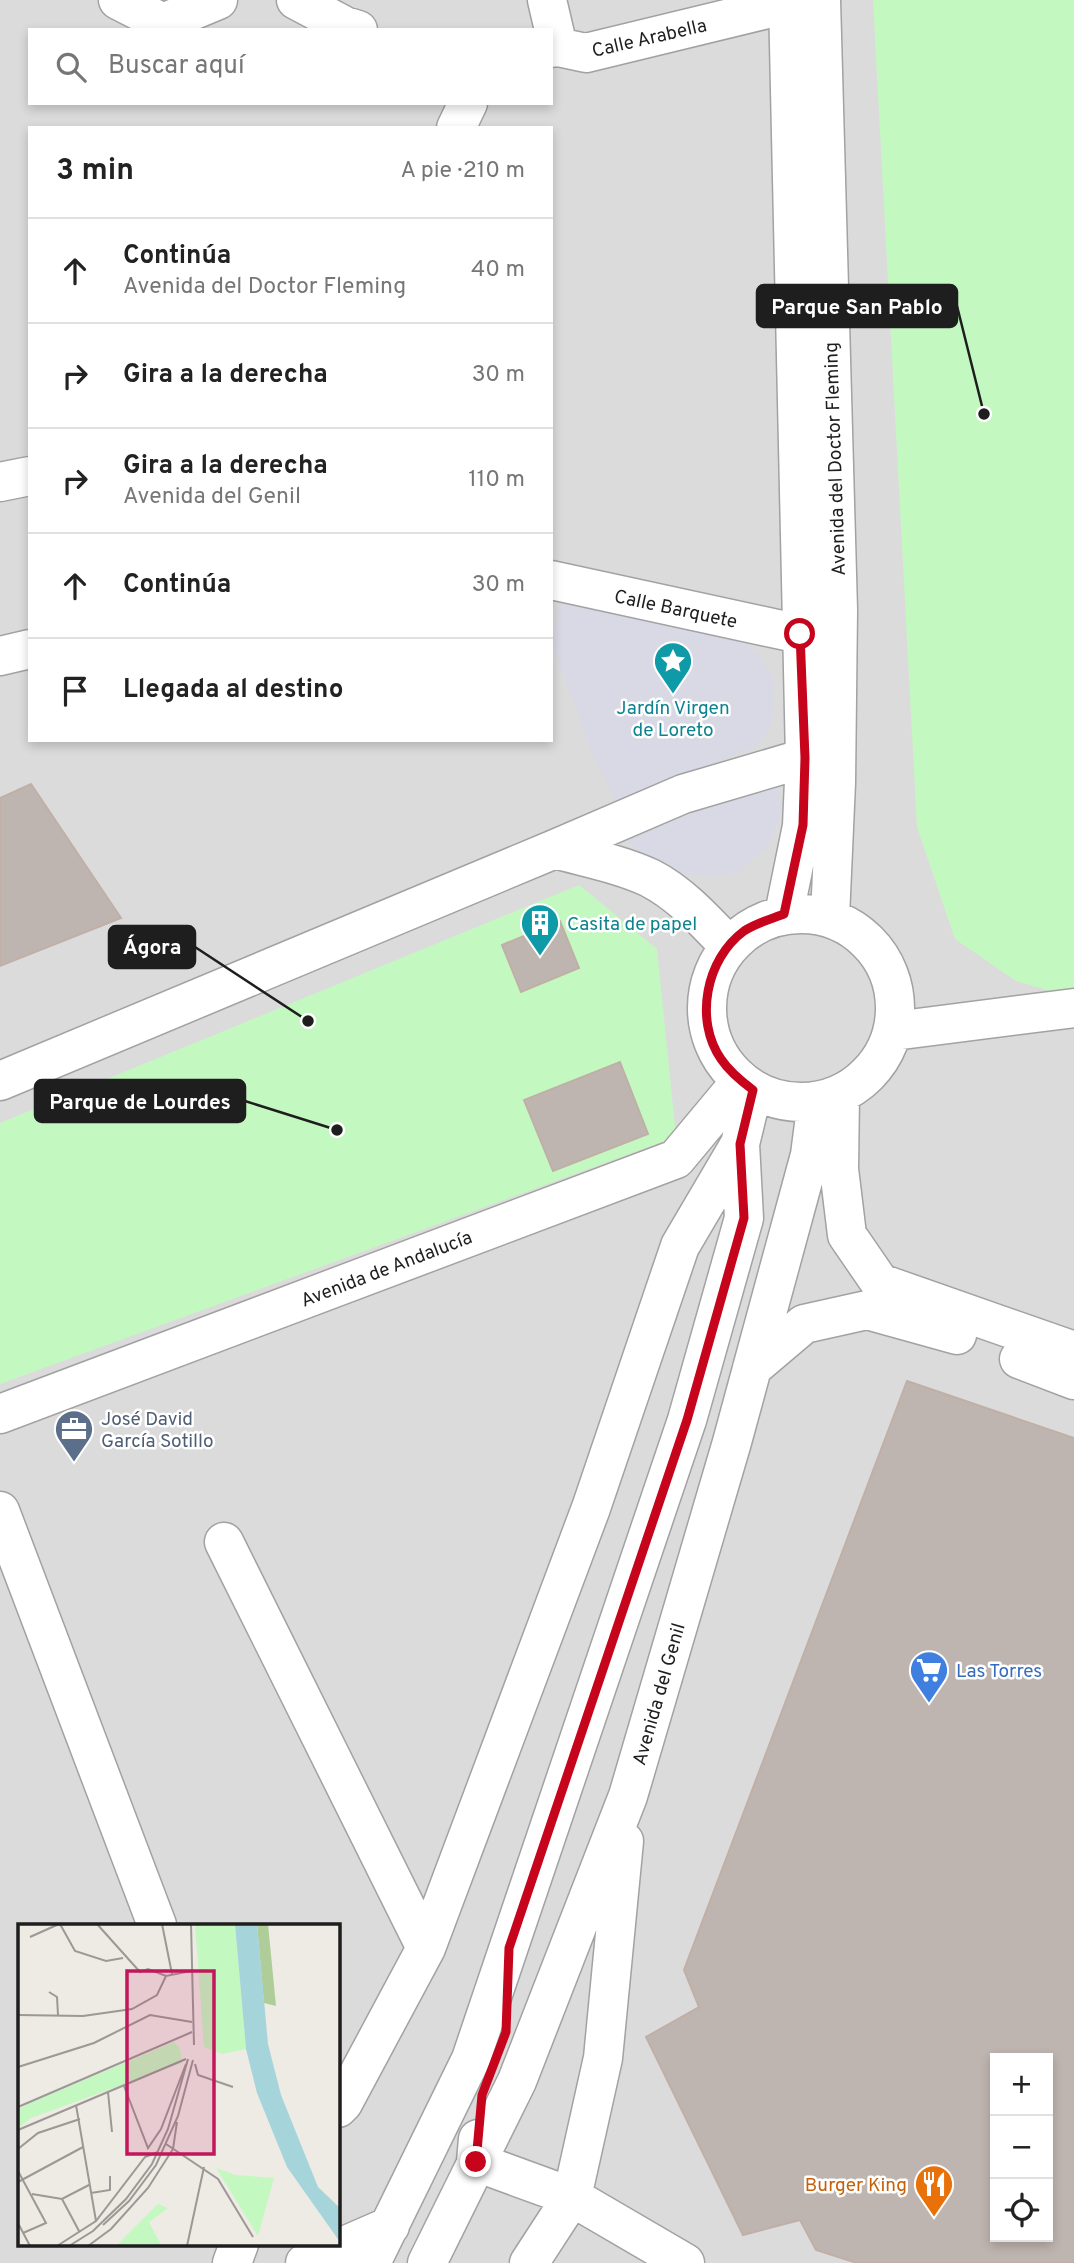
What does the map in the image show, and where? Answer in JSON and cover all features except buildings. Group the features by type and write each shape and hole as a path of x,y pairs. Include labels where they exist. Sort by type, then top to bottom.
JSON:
{"street":[{"path":"118,0 163,23 218,0"},
{"path":"296,0 352,28"},
{"path":"547,0 552,28"},
{"name":"Calle Arabella","path":"555,48 586,53 799,1"},
{"name":"Avenida del Doctor Fleming","path":"784,914 803,825 805,758 800,634 799,1"},
{"name":"Avenida del Doctor Fleming","path":"799,1 838,610 836,783 830,917"},
{"path":"457,126 467,105"},
{"path":"0,482 28,476"},
{"name":"Calle Barquete","path":"553,580 800,634"},
{"path":"0,656 28,649"},
{"path":"0,1081 683,794 805,758"},
{"path":"555,849 652,879 693,908 729,946"},
{"path":"784,914 830,917 852,928 871,943 889,970 896,1000 894,1031 882,1057 864,1079 828,1098 795,1103 773,1098 747,1085 720,1059 709,1031 706,1002 713,972 729,946 744,931 764,920 784,914"},
{"path":"894,1031 1074,1008"},
{"path":"371,2263 471,2059 687,1420 744,1218 740,1144 747,1085"},
{"name":"Avenida de Andalucía","path":"0,1414 676,1159 747,1085"},
{"path":"828,1098 847,1235 880,1283 1074,1351"},
{"name":"Avenida del Genil","path":"426,2263 517,2081 628,1796 732,1442 828,1098"},
{"path":"340,2106 426,1948 591,1508 680,1246 740,1144"},
{"path":"752,1368 804,1324 867,1310 946,1331 1074,1380"},
{"path":"0,1511 157,1924"},
{"path":"224,1542 426,1948"},
{"path":"529,2263 572,2197 603,2058 628,1796"},
{"path":"509,1948 506,2032 482,2095 476,2162 572,2197 685,2263"},
{"path":"305,2263 390,2226"},
{"path":"232,2263 238,2246"}],"shaded area":[{"path":"0,0 1074,0 1074,2263 0,2263"},
{"name":"Jardín Virgen de Loreto","path":"561,594 718,633 742,642 758,655 774,679 774,710 770,728 757,746 617,803 592,754 553,647"},
{"path":"777,779 782,811 780,817 767,848 739,871 704,877 673,871 642,854 618,835"}],"green space":[{"path":"873,0 1074,0 1074,998 1016,981 955,939 917,827"},
{"path":"579,885 657,949 676,1137 0,1384 0,1123"}],"place":[{"name":"Parque San Pablo","path":"984,414"},
{"name":"Jardín Virgen de Loreto","path":"673,695"},
{"name":"Casita de papel","path":"540,957"},
{"name":"Ágora","path":"308,1021"},
{"name":"Parque de Lourdes","path":"337,1130"},
{"name":"José David García Sotillo","path":"74,1463"},
{"name":"Las Torres","path":"929,1704"},
{"name":"Burger King","path":"934,2218"}],"route":[{"path":"476,2162 482,2095 506,2032 509,1948 687,1420 744,1218 740,1144 753,1090 720,1059 709,1031 706,1002 713,972 729,946 744,931 764,920 784,914 803,825 805,758 800,634"}]}
